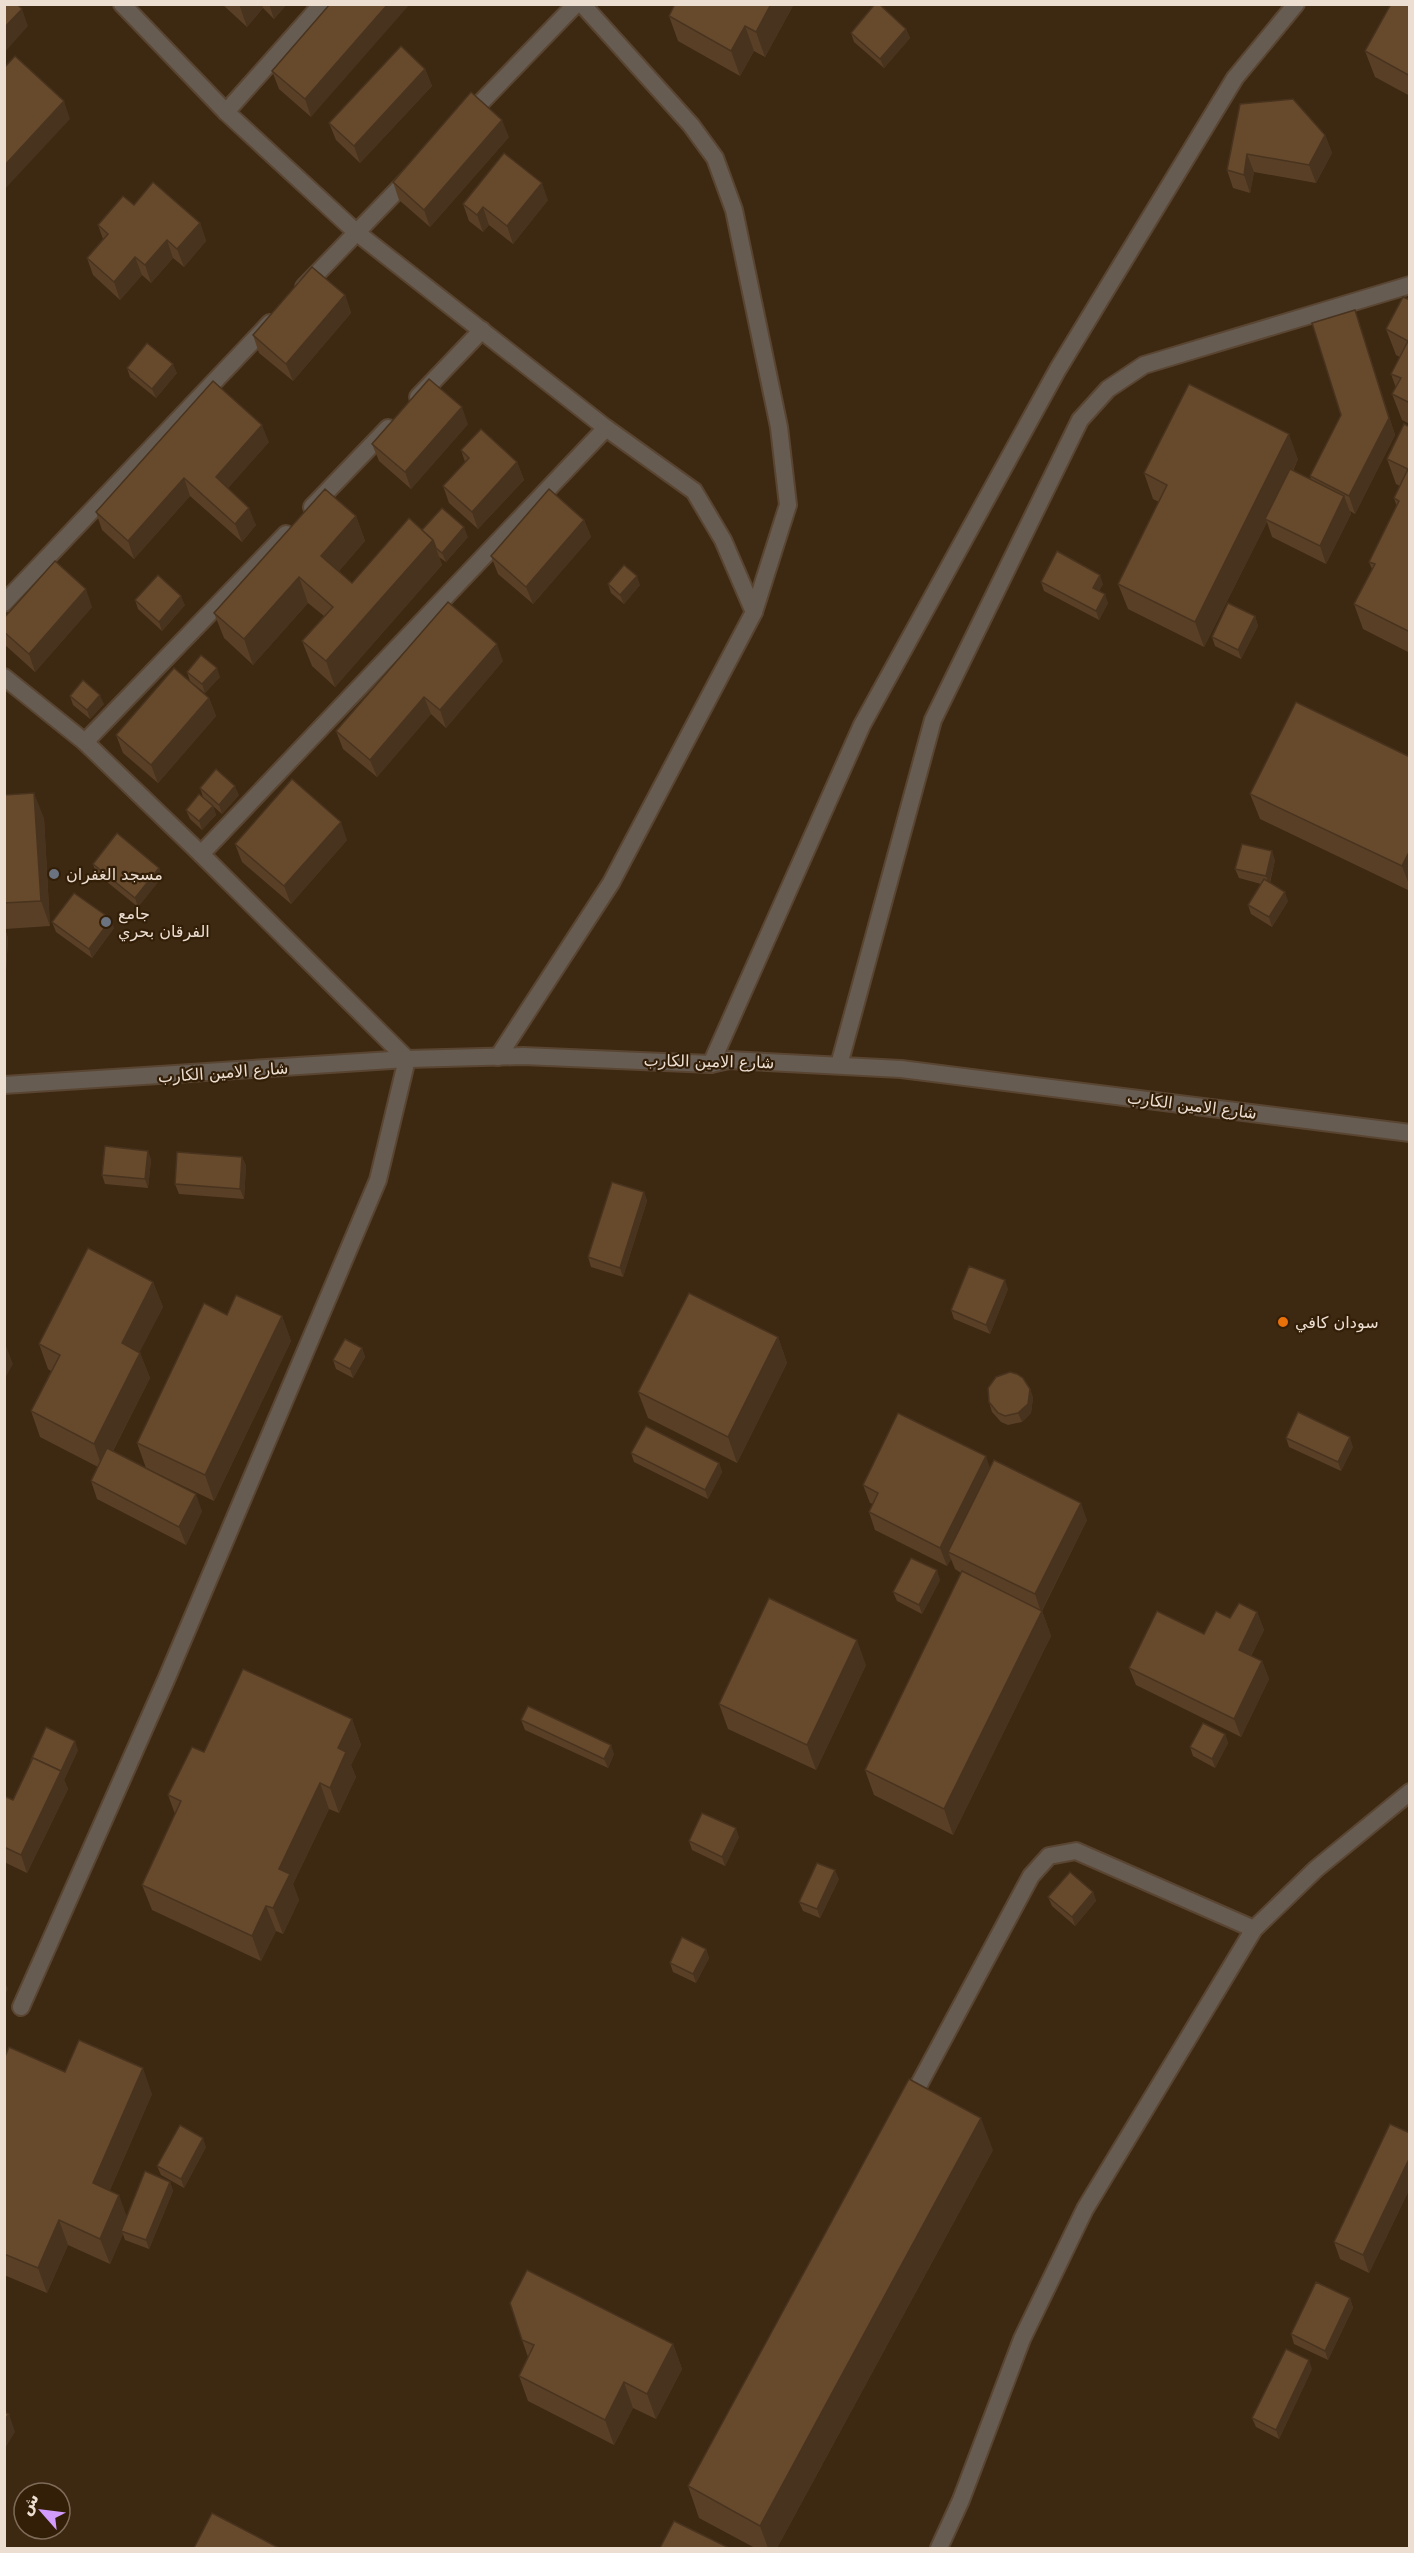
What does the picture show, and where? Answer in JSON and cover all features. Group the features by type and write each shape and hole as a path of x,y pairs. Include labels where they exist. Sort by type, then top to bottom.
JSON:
{"street":[{"path":"122,4 226,112 356,232 606,428 694,492 723,540 754,612"},
{"path":"226,112 322,4"},
{"path":"454,131 576,4"},
{"path":"498,1058 611,883 754,612 788,505 779,427 734,210 715,158 697,134 582,4"},
{"path":"711,1064 862,725 1058,369 1235,78 1296,4"},
{"path":"4,603 421,165"},
{"path":"839,1065 933,720 1080,420 1108,388 1144,364 1410,285"},
{"path":"85,742 482,330"},
{"path":"201,854 606,428"},
{"path":"4,677 85,742 407,1059 378,1180 166,1680 21,2007"},
{"name":"شارع الامين الكارب","path":"4,1085 407,1059 524,1056 711,1064 729,1060 901,1069 1410,1133"},
{"path":"939,2548 961,2500 1022,2339 1085,2209 1254,1929 1316,1869 1410,1792"},
{"path":"902,2117 1031,1876 1049,1856 1076,1851 1254,1929"}],"building":[{"path":"4,4 17,4 22,9 4,28"},
{"path":"330,4 388,4 305,99 272,71"},
{"path":"675,4 771,4 756,32 745,26 731,51 669,16"},
{"path":"875,4 879,4 906,29 880,59 851,33"},
{"path":"1391,4 1410,4 1410,76 1365,51"},
{"path":"401,46 425,69 354,146 329,123"},
{"path":"15,56 64,101 4,166 4,68"},
{"path":"471,92 502,120 424,210 393,182"},
{"path":"1293,99 1325,135 1309,165 1247,154 1244,175 1227,170 1240,104"},
{"path":"504,153 542,183 507,226 483,207 477,215 463,204"},
{"path":"153,182 200,223 177,249 167,240 145,265 135,257 114,282 87,258 108,234 98,225 123,196 134,205"},
{"path":"312,267 345,295 286,364 253,335"},
{"path":"1403,297 1410,300 1410,403 1392,394 1401,378 1391,374 1408,341 1386,329"},
{"path":"1355,310 1389,418 1349,496 1310,476 1341,415 1312,323"},
{"path":"147,343 173,364 152,389 127,368"},
{"path":"429,379 462,407 405,472 372,444"},
{"path":"213,381 262,425 216,477 249,508 235,524 184,478 128,541 96,512"},
{"path":"1189,384 1289,434 1195,622 1118,584 1167,485 1144,473"},
{"path":"1404,424 1410,427 1410,632 1354,604 1375,564 1369,562 1399,501 1394,498 1408,469 1387,459"},
{"path":"481,429 517,462 472,512 443,486 469,458 461,450"},
{"path":"1290,469 1344,496 1320,546 1265,519"},
{"path":"325,489 356,516 321,556 352,583 409,518 433,540 326,661 302,641 333,607 299,577 244,639 214,613"},
{"path":"549,489 584,520 526,587 491,556"},
{"path":"442,508 464,527 442,553 422,530"},
{"path":"1057,551 1100,575 1093,588 1105,594 1096,611 1041,582"},
{"path":"55,561 86,589 29,654 4,632 4,618"},
{"path":"624,565 637,576 620,595 608,584"},
{"path":"158,575 181,596 159,622 135,600"},
{"path":"448,602 497,644 440,710 424,697 370,760 336,731"},
{"path":"1228,603 1255,616 1238,650 1212,637"},
{"path":"201,655 217,668 202,684 187,672"},
{"path":"174,668 209,698 151,765 116,735"},
{"path":"83,680 100,695 87,710 70,696"},
{"path":"1296,702 1410,757 1410,850 1402,866 1250,794"},
{"path":"216,769 235,786 219,805 200,788"},
{"path":"292,779 341,822 284,886 235,844"},
{"path":"34,793 41,901 4,903 4,795"},
{"path":"199,794 213,806 199,821 186,810"},
{"path":"117,833 159,868 135,898 93,864"},
{"path":"1242,844 1272,851 1266,876 1235,869"},
{"path":"1264,879 1285,892 1269,917 1248,905"},
{"path":"74,893 111,919 89,949 52,922"},
{"path":"105,1146 148,1151 145,1179 102,1175"},
{"path":"177,1152 242,1157 240,1189 175,1184"},
{"path":"612,1182 644,1192 620,1268 588,1257"},
{"path":"88,1248 153,1282 122,1343 140,1353 94,1444 31,1411 60,1355 39,1344"},
{"path":"969,1266 1005,1280 986,1325 951,1310"},
{"path":"689,1293 778,1337 728,1437 638,1392"},
{"path":"236,1295 282,1316 205,1475 137,1443 204,1303 227,1315"},
{"path":"345,1339 362,1348 350,1369 333,1360"},
{"path":"1010,1372 1023,1378 1030,1389 1028,1404 1018,1413 1005,1416 998,1413 989,1402 988,1388 996,1377"},
{"path":"1298,1412 1350,1437 1338,1462 1286,1438"},
{"path":"898,1413 986,1456 940,1548 869,1512 878,1493 863,1485"},
{"path":"646,1426 719,1463 705,1490 631,1453"},
{"path":"107,1448 196,1494 179,1527 91,1481"},
{"path":"994,1460 1081,1503 1035,1594 948,1552"},
{"path":"911,1558 937,1570 919,1605 893,1592"},
{"path":"962,1571 1042,1611 944,1809 865,1770"},
{"path":"769,1598 857,1640 807,1745 719,1704"},
{"path":"1239,1603 1257,1612 1239,1650 1262,1661 1234,1719 1129,1668 1157,1611 1204,1634 1216,1611 1230,1618"},
{"path":"243,1669 352,1719 338,1748 346,1752 330,1788 320,1783 279,1869 290,1874 273,1908 266,1906 252,1936 142,1885 181,1801 168,1795 192,1747 204,1752"},
{"path":"528,1706 611,1745 604,1759 521,1720"},
{"path":"1203,1723 1225,1734 1212,1759 1190,1747"},
{"path":"46,1727 75,1741 61,1771 33,1758 31,1760"},
{"path":"33,1758 61,1771 21,1855 4,1847 4,1796 13,1800"},
{"path":"702,1813 736,1828 722,1857 689,1841"},
{"path":"817,1863 835,1870 817,1909 799,1902"},
{"path":"1070,1872 1093,1892 1072,1917 1048,1897"},
{"path":"682,1937 706,1949 693,1974 670,1963"},
{"path":"79,2040 143,2068 93,2183 119,2195 100,2239 59,2220 38,2268 4,2254 4,2059 9,2047 65,2072"},
{"path":"909,2079 981,2118 760,2526 688,2486"},
{"path":"1390,2124 1410,2133 1410,2157 1363,2255 1334,2242"},
{"path":"180,2125 203,2138 181,2179 157,2166"},
{"path":"145,2171 170,2182 146,2240 121,2231"},
{"path":"527,2270 673,2344 647,2394 624,2382 605,2420 519,2376 534,2345 522,2340 510,2303"},
{"path":"1316,2282 1350,2298 1325,2351 1291,2334"},
{"path":"1286,2349 1309,2360 1276,2430 1252,2418"},
{"path":"212,2513 279,2548 194,2548"},
{"path":"674,2521 729,2548 660,2548"}],"place":[{"name":"مسجد الغفران","path":"54,874"},
{"name":"جامع الفرقان بحري","path":"106,922"},
{"name":"سودان كافي","path":"1283,1322"}]}
